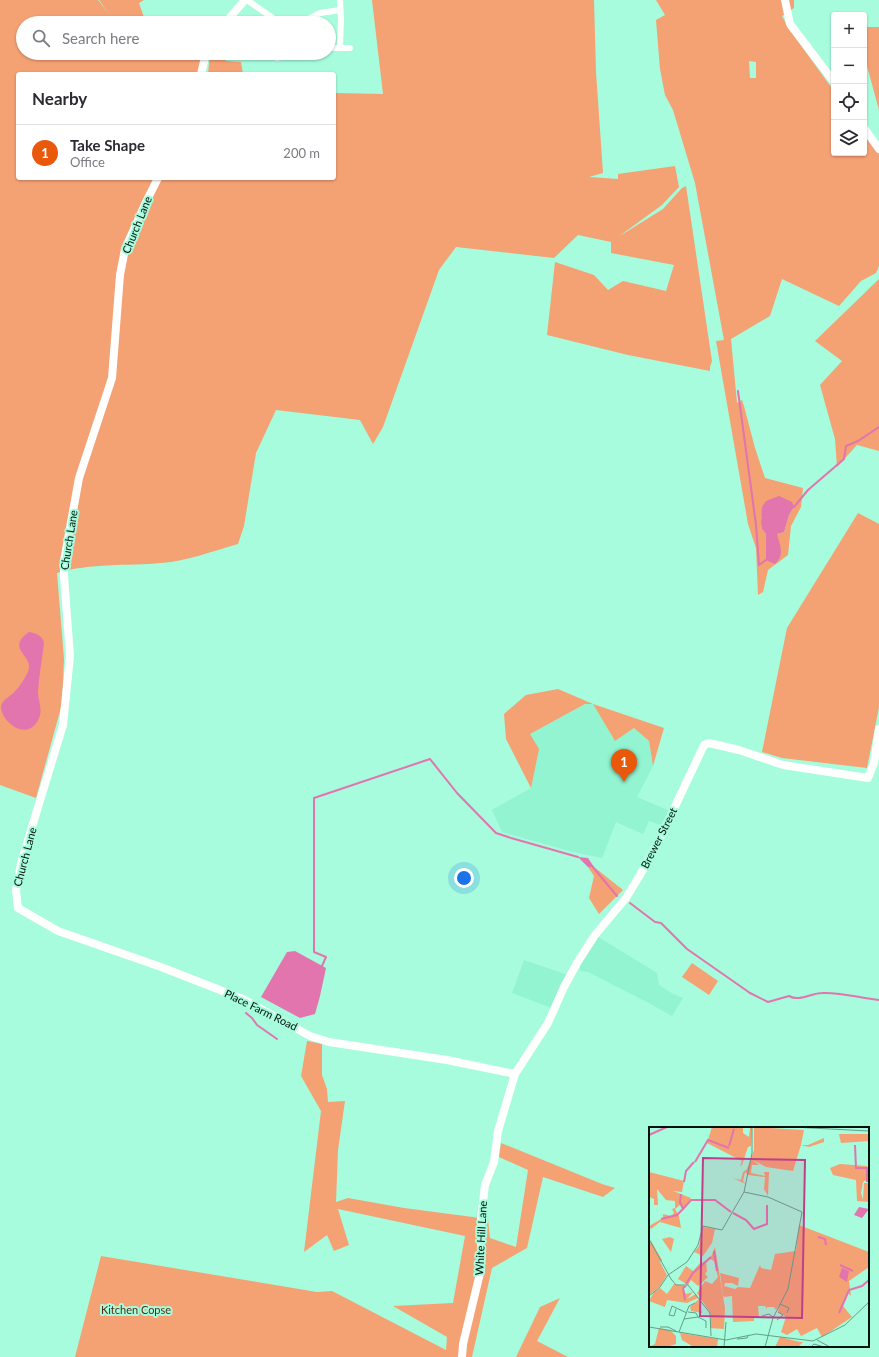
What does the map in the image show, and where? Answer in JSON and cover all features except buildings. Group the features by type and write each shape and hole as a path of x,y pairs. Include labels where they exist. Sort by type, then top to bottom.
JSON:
{"street":[{"path":"232,16 246,0 270,16"},
{"path":"340,0 340,48"},
{"path":"785,0 790,24 831,78"},
{"path":"314,16 320,13 340,10"},
{"path":"336,48 350,48"},
{"path":"201,72 204,60"},
{"path":"867,132 879,149"},
{"name":"Church Lane","path":"18,908 16,890 21,863 63,725 70,656 64,561 79,478 112,378 120,275 125,249 157,180"},
{"name":"Brewer Street","path":"515,1074 548,1023 564,987 595,935 626,898 640,875 704,746 709,743 739,750 783,765 868,778 871,772 879,729"},
{"name":"Place Farm Road","path":"18,908 58,931 161,967 243,999 310,1036 330,1042 447,1060 515,1074"},
{"name":"White Hill Lane","path":"462,1357 463,1344 481,1270 481,1219 485,1185 494,1162 498,1131 515,1074"}],"shaded area":[{"path":"779,496 792,502 794,507 789,515 784,532 777,534 781,554 775,564 766,560 766,534 762,529 761,523 762,507 766,501"},
{"path":"29,632 39,635 44,643 38,692 41,711 34,726 22,730 10,723 5,718 1,706 4,701 19,687 28,671 29,663 19,647 22,638"},
{"path":"585,704 593,704 615,741 634,728 649,741 653,766 637,797 670,811 663,826 649,821 643,834 616,822 602,858 573,852 502,832 492,810 531,788 529,734"},
{"path":"578,857 588,858 594,867 588,867"},
{"path":"595,935 657,973 659,985 673,994 683,998 672,1016 588,972 580,971 580,964"},
{"path":"295,951 326,968 315,1014 300,1018 261,997 287,952"},
{"path":"524,960 568,975 552,1008 512,993"}],"green space":[{"path":"0,0 98,0 109,14 99,0 144,0 139,3 144,16 16,16 16,60 203,60 202,72 16,72 16,180 336,180 336,93 383,94 372,0 594,0 596,72 603,173 589,177 618,179 618,174 675,166 679,187 662,205 618,237 663,209 682,188 686,186 712,361 710,371 628,355 547,335 555,262 594,275 608,290 623,281 666,291 674,265 611,253 611,242 578,235 554,258 456,247 439,270 383,427 373,444 360,420 276,410 256,453 244,526 238,544 171,562 95,566 57,573 64,659 62,704 36,798 0,785"},
{"path":"656,0 794,0 794,8 782,16 789,29 831,87 831,156 867,156 867,136 879,153 879,266 876,273 861,281 839,306 782,279 770,316 731,339 737,403 742,400 765,478 803,488 801,507 791,526 788,555 768,570 763,592 758,595 756,548 748,524 716,341 724,340 695,183 673,110 665,95 660,69 656,20 665,15","holes":["749,61 756,62 756,78 750,78","794,507 789,515 784,532 776,534 766,560 766,534 762,529 761,517"]},
{"path":"867,27 879,27 879,110 867,66"},
{"path":"209,60 226,60 241,62 243,72 208,72"},
{"path":"879,279 879,451 857,445 837,467 835,439 820,385 842,361 815,341"},
{"path":"858,513 879,524 879,707 867,768 782,758 762,752 787,628"},
{"path":"558,689 593,704 585,704 530,734 539,749 531,788 506,739 504,714 526,695"},
{"path":"593,704 664,728 653,766 649,741 634,728 615,741"},
{"path":"588,867 594,867 623,890 599,914 589,898 594,876"},
{"path":"692,963 718,981 709,995 682,977"},
{"name":"Kitchen Copse","path":"307,1041 322,1044 322,1075 327,1089 328,1102 345,1101 338,1150 336,1202 348,1198 404,1208 488,1219 490,1238 516,1247 528,1170 499,1157 501,1143 615,1188 603,1197 543,1177 527,1248 492,1268 472,1357 75,1357 101,1256 317,1292 332,1291 446,1350 447,1337 393,1306 453,1303 465,1236 338,1209 349,1245 334,1251 327,1235 304,1252 321,1111 301,1076"},
{"path":"560,1298 537,1341 568,1357 516,1357 540,1307"}],"waterway":[{"path":"738,391 756,525 759,565 766,560"},
{"path":"794,507 808,490 844,459 846,446 858,441 879,427"},
{"path":"322,966 326,957 314,952 314,798 430,759 457,793 496,833 578,857"},
{"path":"592,866 617,896"},
{"path":"630,903 655,922 661,923 687,949 750,993 768,1002 789,996 793,998 801,998 822,993 843,994 879,1000"},
{"path":"246,1013 257,1025 277,1039"}],"place":[{"name":"Take Shape","path":"624,782"}]}
